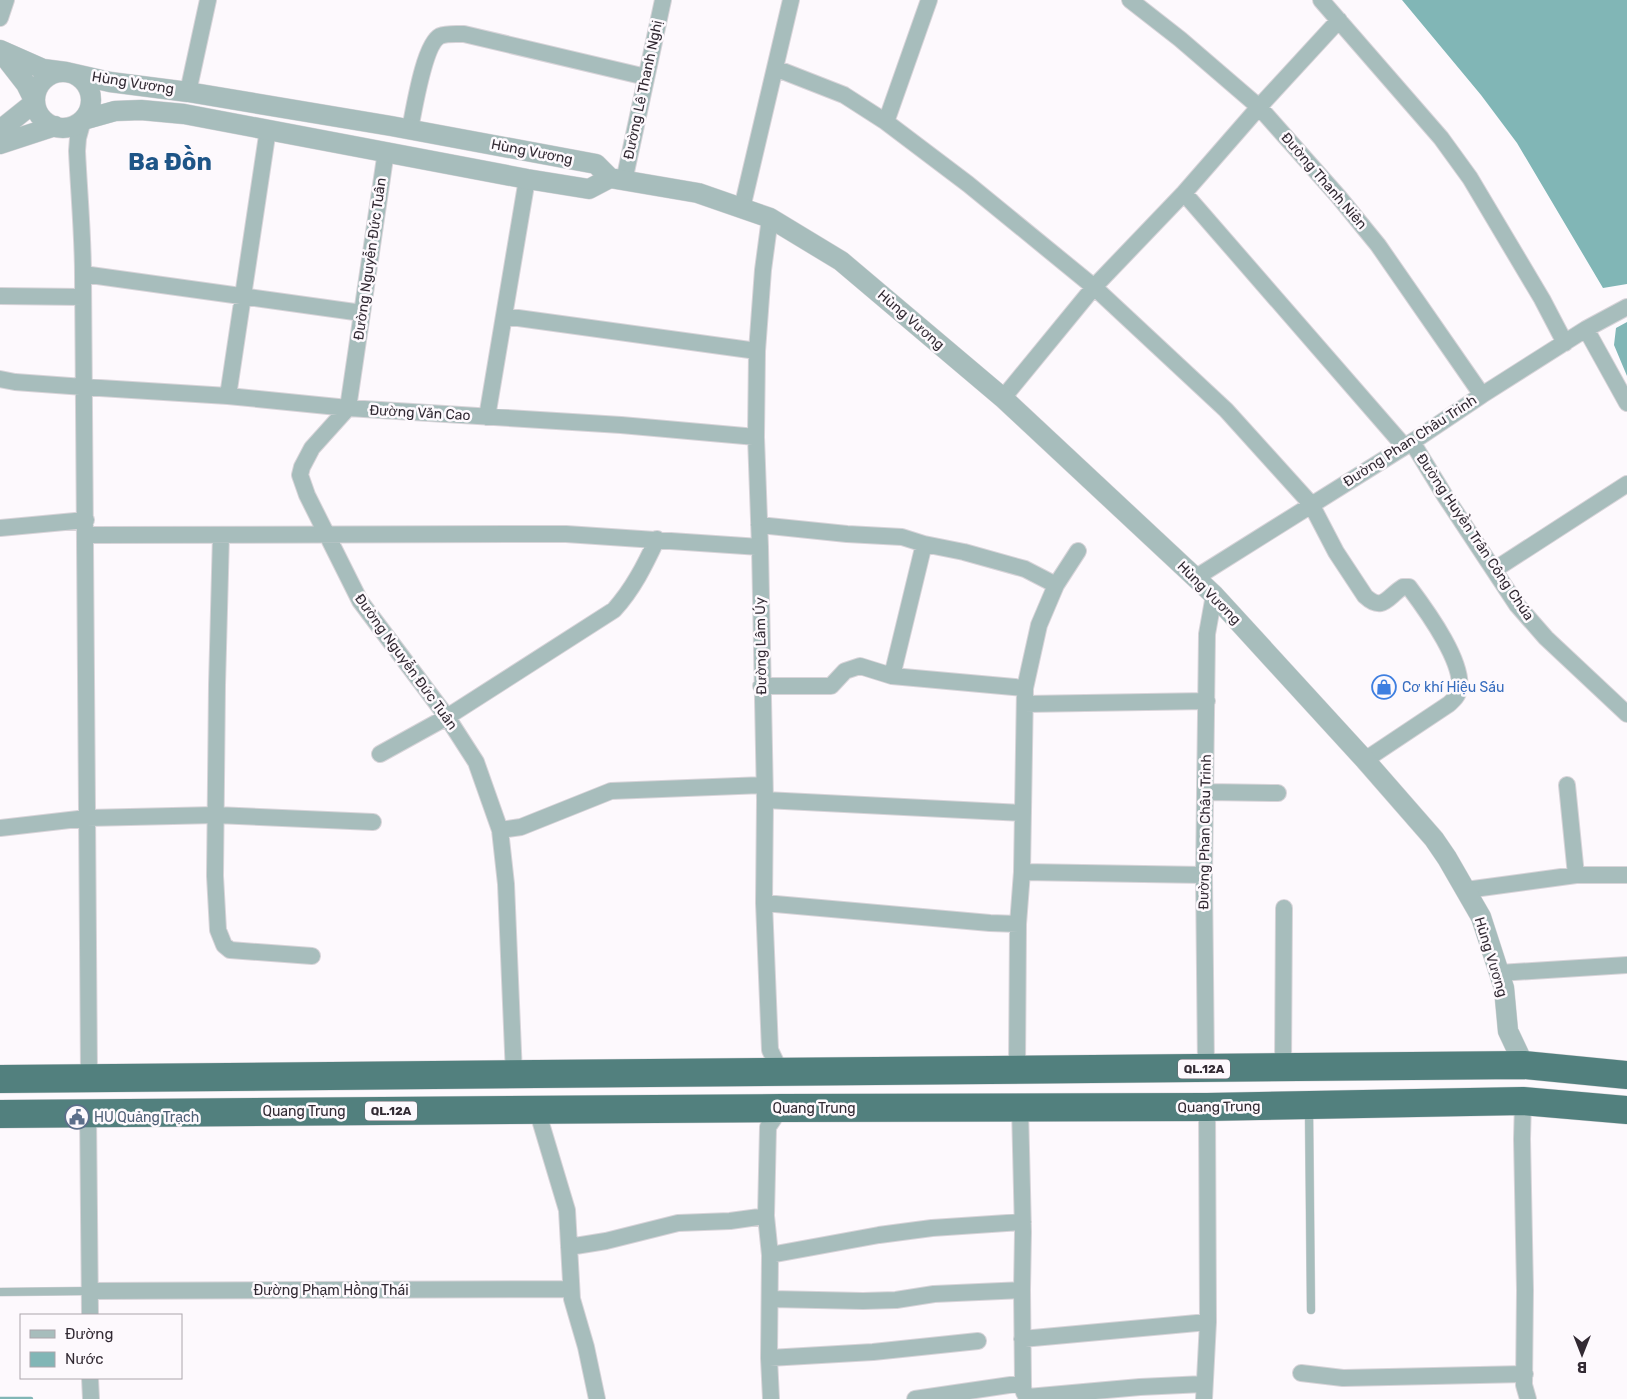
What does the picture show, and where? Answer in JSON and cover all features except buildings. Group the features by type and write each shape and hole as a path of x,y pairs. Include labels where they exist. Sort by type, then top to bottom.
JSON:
{"highway":[{"name":"QL.12A","path":"0,1079 1524,1065 1627,1074"},
{"path":"1523,1101 1524,1065"},
{"path":"1206,1069 1207,1107"},
{"path":"781,1073 781,1108"},
{"path":"88,1113 89,1078"},
{"name":"Quang Trung","path":"0,1114 1207,1107 1523,1101 1627,1110"}],"street":[{"path":"0,18 6,0"},
{"path":"188,92 208,0"},
{"name":"Đường Lê Thanh Nghị","path":"617,179 646,77 663,0"},
{"path":"742,208 791,0"},
{"path":"886,122 929,0"},
{"name":"Đường Thanh Niên","path":"1130,0 1180,38 1259,107 1338,196 1378,245 1482,395"},
{"path":"1320,0 1441,138 1470,178 1538,291 1565,343"},
{"path":"1003,398 1094,287 1184,193 1259,107 1339,20"},
{"path":"386,151 401,128 427,55 439,36 464,34 646,77"},
{"path":"0,50 26,84 36,102"},
{"name":"Hùng Vương","path":"0,50 43,69 110,82 188,92 401,128 596,164 617,179 698,193 770,218 842,260 1003,398 1214,595 1365,760 1434,839 1481,917 1504,988 1508,1032 1524,1065"},
{"path":"775,68 844,95 886,122 968,184 1094,287 1226,410 1311,504 1336,552 1365,596 1374,603 1381,604 1403,586 1408,588 1421,603 1457,664 1459,688 1457,696 1449,704 1365,760"},
{"path":"77,151 69,134 42,117 37,110 36,92 40,84 47,77 56,73 66,72 75,74 88,86 91,95 91,104 83,120 77,151 83,274 89,1078"},
{"path":"0,130 36,102"},
{"name":"Hùng Vương","path":"0,144 59,127 77,124 83,120 115,111 141,110 184,114 589,189 617,179"},
{"path":"228,396 268,129"},
{"name":"Đường Nguyễn Đức Tuân","path":"386,151 348,408 312,448 300,475 360,601 447,717 476,762 500,830 506,884 514,1075"},
{"path":"487,417 527,179"},
{"name":"Đường Huyền Trân Công Chúa","path":"1184,193 1408,444 1517,605 1546,638 1627,714"},
{"name":"Đường Lâm Úy","path":"770,218 763,270 757,351 756,437 760,547 764,904 770,1050 781,1073"},
{"path":"83,274 362,313"},
{"path":"0,296 83,297"},
{"name":"Đường Phan Châu Trinh","path":"1195,578 1586,329 1627,307"},
{"path":"504,316 757,351"},
{"path":"1586,329 1627,403"},
{"name":"Đường Văn Cao","path":"0,379 14,382 228,396 348,408 621,425 756,437"},
{"path":"1494,570 1627,484"},
{"path":"759,525 832,533 902,537 1025,569 1056,585"},
{"path":"0,528 86,528 221,535 566,534 760,547"},
{"path":"221,535 215,876 218,930 224,945 230,950 312,956"},
{"path":"380,754 447,717 614,610 637,580 657,540"},
{"path":"892,676 924,544"},
{"path":"1017,1071 1018,924 1022,872 1025,696 1039,625 1056,585 1078,551"},
{"name":"Đường Phan Châu Trinh","path":"1206,1069 1204,875 1207,634 1214,595"},
{"path":"761,686 831,686 845,671 860,666 892,676 1025,696 1206,701"},
{"path":"1567,786 1576,875"},
{"path":"500,830 520,827 611,791 764,793 1023,813"},
{"path":"1206,792 1278,794"},
{"path":"0,828 86,818 216,815 373,822"},
{"path":"1022,872 1204,875"},
{"path":"1466,890 1576,875 1627,875"},
{"path":"764,904 1018,924"},
{"path":"1283,1068 1284,908"},
{"path":"1499,973 1627,965"},
{"path":"1523,1101 1524,1385 1528,1399"},
{"path":"1020,1108 1023,1222 1023,1383 1026,1396 1036,1398 1140,1387 1204,1392 1208,1322 1207,1107"},
{"path":"771,1399 769,1358 770,1255 766,1216 768,1127 781,1108"},
{"path":"537,1110 567,1210 572,1299 586,1347 597,1399"},
{"path":"88,1113 90,1314"},
{"path":"569,1247 606,1241 678,1223 730,1221 766,1216"},
{"path":"770,1255 879,1235 932,1228 1023,1222"},
{"name":"Đường Phạm Hồng Thái","path":"90,1290 571,1289"},
{"path":"771,1300 896,1300 934,1294 1022,1290"},
{"path":"1022,1338 1208,1322"},
{"path":"769,1358 873,1352 978,1341"},
{"path":"1300,1373 1343,1378 1525,1374"},
{"path":"90,1379 90,1399"},
{"path":"915,1399 1023,1383"}],"lane":[{"path":"1309,1105 1310,1310"},
{"path":"0,1292 90,1290"}],"water":[{"path":"1402,0 1627,0 1627,284 1603,288 1517,143 1481,95"},
{"path":"1627,322 1627,376 1614,345 1616,328"}],"waterway":[{"path":"0,1399 31,1399"}],"place":[{"name":"Cơ khí Hiệu Sáu","path":"1384,687"},
{"name":"HU Quảng Trạch","path":"77,1117"}],"district":[{"name":"Ba Đồn","path":"170,162"}]}
